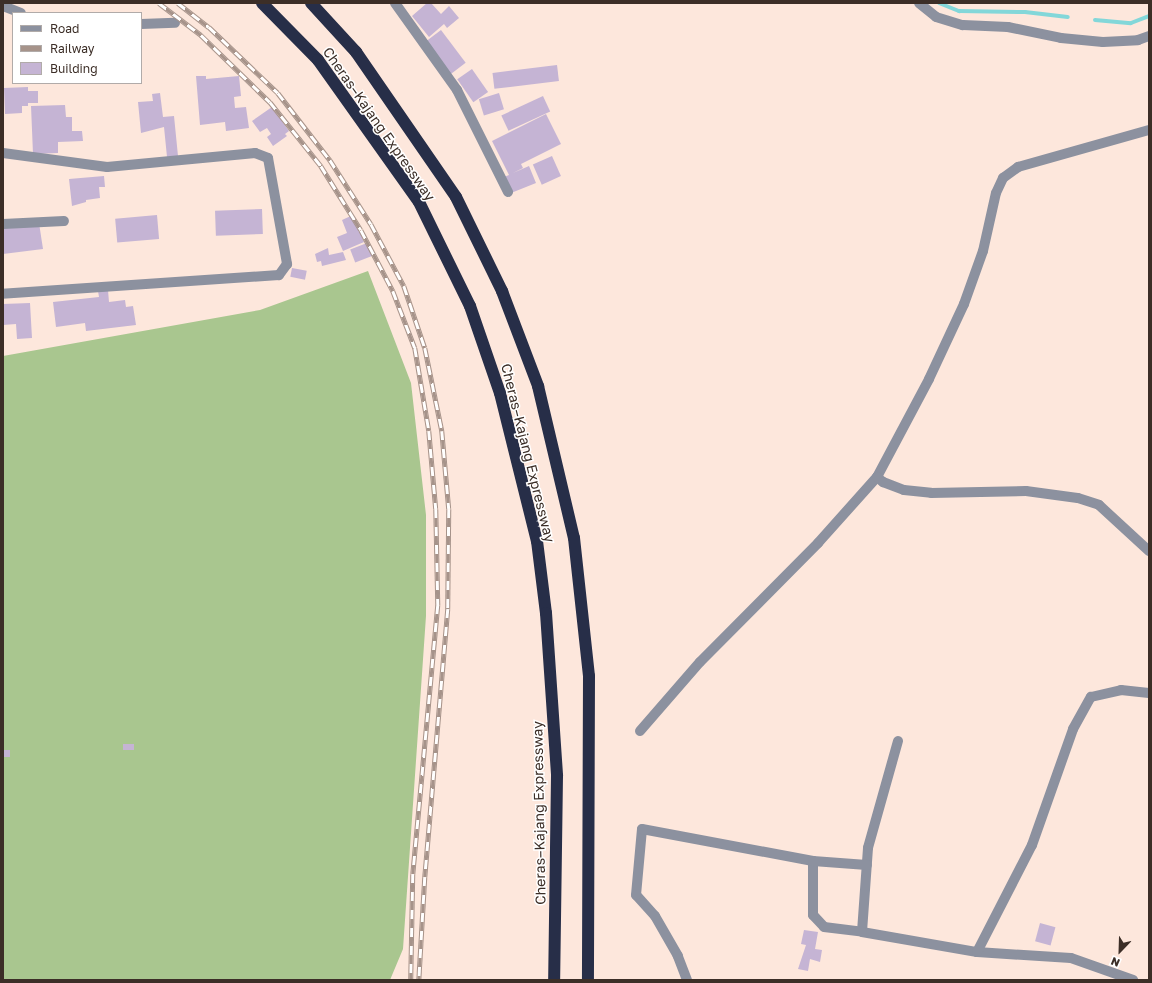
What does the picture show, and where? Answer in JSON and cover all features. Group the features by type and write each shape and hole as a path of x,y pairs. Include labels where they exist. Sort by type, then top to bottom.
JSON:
{"highway":[{"name":"Cheras–Kajang Expressway","path":"262,3 318,60 419,202 470,306 500,394 537,541 546,613 556,776 554,980"},
{"name":"Cheras–Kajang Expressway","path":"311,3 356,52 456,197 502,291 538,386 574,538 589,676 588,980"}],"street":[{"path":"395,3 456,90 508,192"},
{"path":"919,3 936,17 963,25 1008,27 1061,38 1103,42 1127,41 1149,36"},
{"path":"3,6 18,12"},
{"path":"142,24 175,23"},
{"path":"640,731 700,662 818,543 877,477 929,379 964,304 983,250 996,193 1003,178 1018,167 1149,130"},
{"path":"3,153 107,167 255,153 268,158 287,264 280,275 3,294"},
{"path":"3,224 64,221"},
{"path":"877,477 883,482 904,490 931,493 1026,491 1078,498 1099,505 1149,551"},
{"path":"977,952 1032,845 1072,730 1091,697 1121,690 1149,693"},
{"path":"862,932 868,848 898,741"},
{"path":"687,980 678,956 654,916 636,895 642,829 813,861 867,865"},
{"path":"813,861 813,915 824,927 977,952 1071,958 1133,980"}],"green space":[{"path":"368,271 411,383 426,515 426,616 403,949 390,980 3,980 3,356 260,310"}],"building":[{"path":"427,3 431,3 441,14 449,6 459,18 447,28 444,24 429,37 412,16"},
{"path":"441,30 466,63 451,74 426,41"},
{"path":"557,65 559,81 494,89 492,73"},
{"path":"472,69 488,92 473,102 457,79"},
{"path":"196,76 206,76 206,79 239,76 241,96 234,97 235,108 246,107 249,128 226,131 225,122 200,125"},
{"path":"28,87 28,91 38,91 38,103 28,103 28,106 22,106 22,113 5,114 4,88"},
{"path":"160,93 163,117 174,116 178,156 167,157 164,127 141,133 138,102 153,101 152,94"},
{"path":"499,93 504,109 484,115 479,99"},
{"path":"543,96 550,111 508,131 501,115"},
{"path":"65,105 66,117 72,117 72,131 82,131 83,141 58,142 58,153 33,154 31,106"},
{"path":"272,107 289,131 285,134 287,136 273,146 267,137 271,134 267,128 260,132 252,121"},
{"path":"546,114 561,144 521,164 523,168 513,173 529,166 536,183 511,193 504,177 509,175 492,141"},
{"path":"552,156 561,176 542,185 533,165"},
{"path":"104,176 105,187 99,187 100,198 86,200 86,202 72,206 69,179"},
{"path":"262,209 263,234 216,236 215,211"},
{"path":"157,215 159,239 117,243 115,219"},
{"path":"353,215 364,242 343,251 337,237 347,233 342,220"},
{"path":"3,223 39,223 43,249 3,254"},
{"path":"367,243 372,256 355,263 350,249"},
{"path":"328,248 329,255 343,252 346,260 322,266 321,261 317,262 315,254"},
{"path":"292,268 307,271 305,280 290,277"},
{"path":"108,290 109,302 125,300 126,307 133,306 136,325 86,331 85,323 56,327 53,302 99,297 98,291"},
{"path":"30,303 32,338 17,339 16,324 3,325 3,304"},
{"path":"123,744 134,744 134,750 123,750"},
{"path":"3,750 10,750 10,757 3,757"},
{"path":"1040,923 1055,927 1051,945 1035,941"},
{"path":"804,930 818,932 815,949 822,950 820,962 810,959 808,971 798,969 806,945 801,944"}],"waterway":[{"path":"939,3 959,11 1025,12 1068,17"},
{"path":"1095,20 1131,23 1149,16"}],"railway":[{"path":"159,3 201,35 270,102 321,166 361,230 393,291 415,348 429,431 436,509 438,605 413,874 411,980"},
{"path":"178,3 209,27 278,93 330,160 371,224 404,286 425,348 442,431 449,509 448,609 425,877 419,980"}]}
